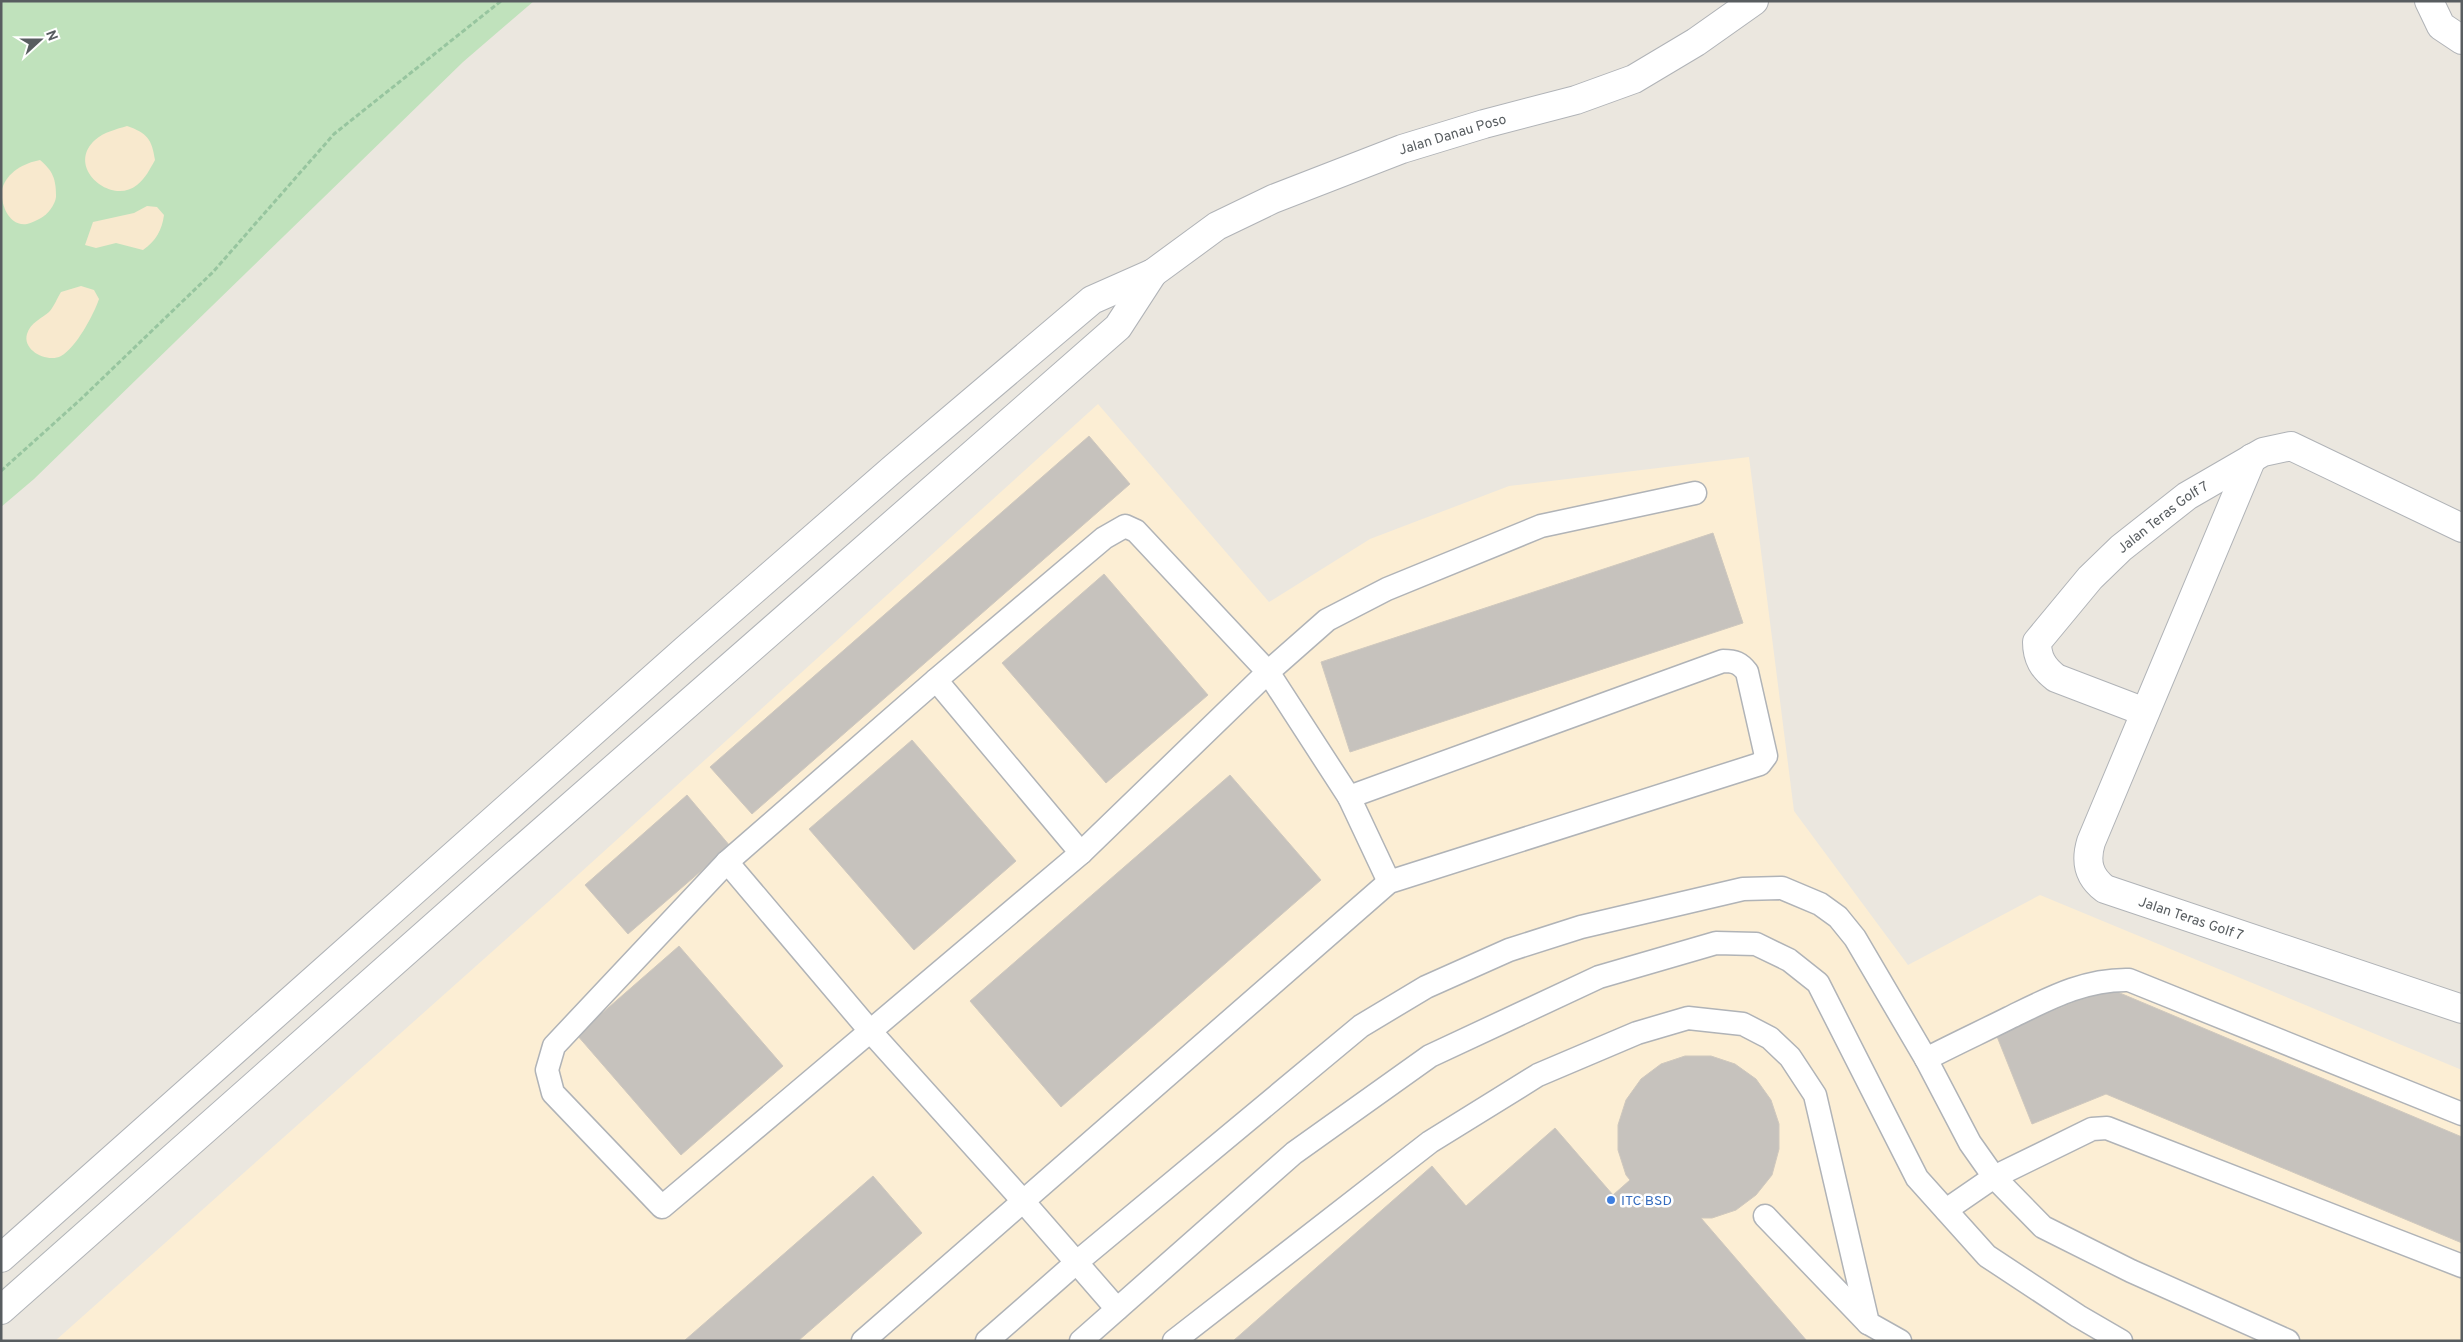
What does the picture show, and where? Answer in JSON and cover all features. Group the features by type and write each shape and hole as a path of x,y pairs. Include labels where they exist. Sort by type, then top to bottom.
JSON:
{"street":[{"name":"Jalan Danau Poso","path":"1153,273 1217,226 1273,199 1402,149 1484,124 1576,100 1634,78 1696,42 1754,1"},
{"path":"2429,1 2441,26 2462,40"},
{"path":"1,1258 685,650 895,467 1092,300 1153,273"},
{"path":"1,1310 490,877 1118,327 1153,273"},
{"name":"Jalan Teras Golf 7","path":"2145,712 2056,678 2046,671 2040,660 2037,652 2038,642 2090,578 2121,548 2187,496 2252,458 2273,449 2290,446 2462,528"},
{"name":"Jalan Teras Golf 7","path":"2252,458 2088,853 2089,871 2105,890 2462,1009"}],"lane":[{"path":"1389,882 1349,797 1268,672 1136,531 1125,526 1104,538 936,680 727,862 554,1046 547,1070 553,1093 662,1207 1081,853 1268,672 1327,620 1387,589 1541,526 1694,493"},
{"path":"862,1341 1389,882 1760,764 1766,756 1747,672 1741,665 1733,661 1723,661 1349,797"},
{"path":"936,680 1081,853"},
{"path":"727,862 871,1032 1117,1309"},
{"path":"987,1341 1077,1262 1361,1026 1426,987 1509,950 1581,927 1742,889 1782,888 1820,904 1838,917 1855,938 1926,1059 1970,1143 1994,1177 2043,1227 2131,1271 2288,1341"},
{"path":"1081,1341 1294,1153 1430,1056 1599,977 1716,943 1756,944 1789,960 1818,983 1917,1178 1987,1256 2078,1316 2121,1341"},
{"path":"1926,1059 2082,984 2109,979 2129,980 2462,1114"},
{"path":"1174,1341 1430,1142 1538,1075 1638,1033 1688,1018 1743,1024 1770,1038 1790,1057 1815,1096 1868,1323 1900,1341"},
{"path":"1946,1210 1994,1177 2092,1129 2107,1128 2462,1266"},
{"path":"1765,1216 1868,1323 1881,1341"}],"path":[{"path":"1,471 81,399 213,272 334,134 502,1"}],"shaded area":[{"path":"1098,404 1269,602 1370,539 1509,486 1749,457 1794,811 1908,965 2040,895 2462,1070 2462,1341 55,1341 548,902"}],"green space":[{"path":"1,1 534,1 463,62 34,479 1,507"}],"sand":[{"path":"127,126 144,134 150,142 155,160 145,177 137,185 126,190 115,191 104,187 95,180 88,172 85,161 87,151 95,140 111,131"},
{"path":"40,160 53,176 56,197 54,203 51,209 38,220 29,224 15,222 4,207 2,189 4,183 17,169 28,163"},
{"path":"147,206 157,207 164,215 158,235 143,250 116,243 96,248 85,245 93,222 134,213"},
{"path":"81,286 94,290 99,299 84,330 73,346 61,356 49,358 37,354 28,346 26,340 29,330 33,324 51,310 61,292"}],"building":[{"path":"1089,436 1130,484 752,814 710,767"},
{"path":"1713,533 1743,623 1350,752 1321,662"},
{"path":"1104,574 1208,695 1106,783 1002,663"},
{"path":"912,740 1016,861 914,950 809,829"},
{"path":"1230,775 1321,880 1061,1107 970,1001"},
{"path":"687,795 730,846 628,934 585,885"},
{"path":"679,946 783,1066 681,1155 577,1035"},
{"path":"2108,988 2462,1137 2462,1243 2106,1094 2032,1124 1996,1034"},
{"name":"ITC BSD","path":"1685,1056 1711,1056 1735,1064 1756,1079 1771,1100 1779,1124 1779,1149 1772,1175 1756,1195 1736,1210 1712,1218 1701,1218 1807,1341 1233,1341 1432,1166 1466,1206 1555,1128 1613,1195 1630,1180 1626,1175 1618,1150 1618,1125 1626,1100 1641,1079 1661,1064"},
{"path":"873,1176 922,1233 798,1341 684,1341"}],"place":[{"name":"ITC BSD","path":"1611,1200"}]}
